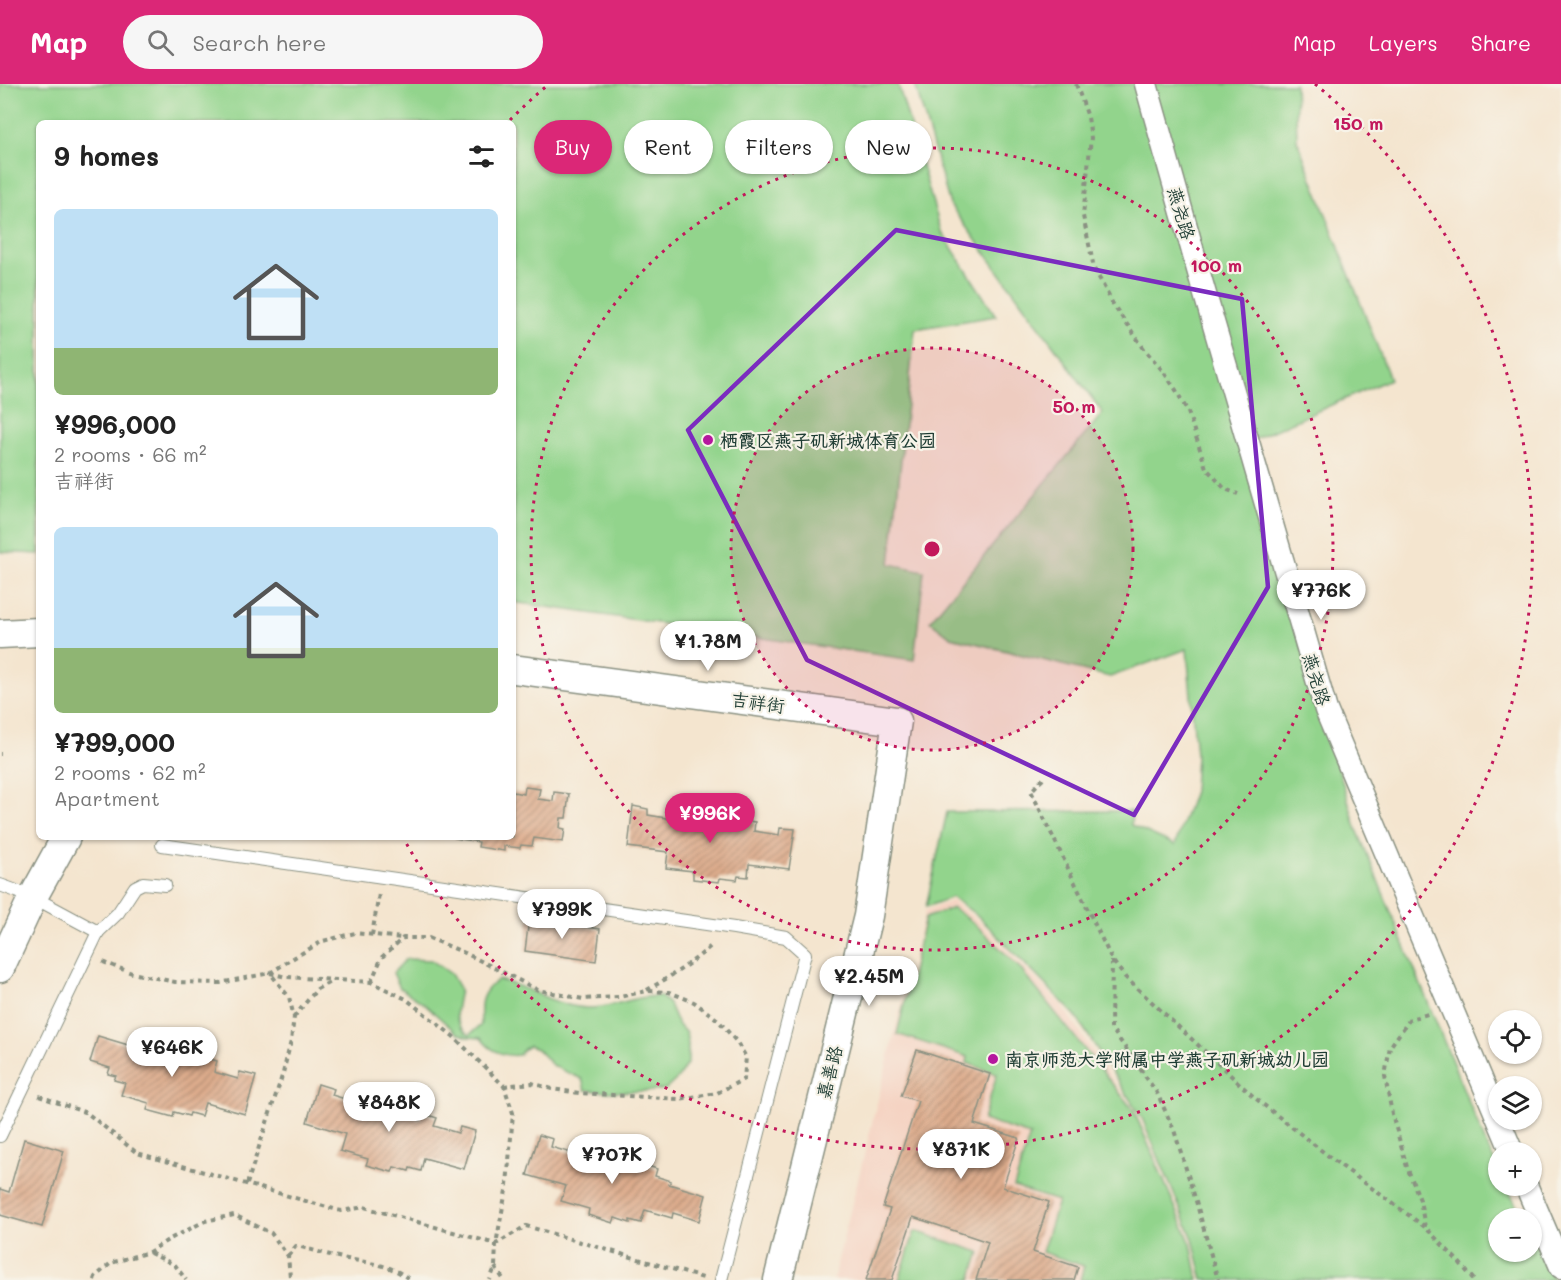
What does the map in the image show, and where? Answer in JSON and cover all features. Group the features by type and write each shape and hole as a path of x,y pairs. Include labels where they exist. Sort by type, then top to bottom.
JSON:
{"street":[{"name":"燕尧路","path":"1146,84 1326,710 1508,1142"},
{"path":"0,634 36,632"},
{"name":"吉祥街","path":"516,669 897,721"},
{"name":"嘉善路","path":"778,1280 868,916 897,721"},
{"path":"0,968 33,897 64,840"},
{"path":"1531,1196 1561,1267"}],"lane":[{"path":"162,845 786,937 805,954 722,1280"},
{"path":"0,1136 98,932 118,913 135,887 143,883 165,885"},
{"path":"0,885 33,897 98,932"}],"path":[{"path":"1076,84 1088,117 1091,138 1083,216 1098,277 1119,313 1176,390 1188,412 1206,468 1226,489 1243,496 1262,492"},
{"path":"1043,779 1031,791 1112,960 1125,977 1256,1098 1336,1162 1425,1227 1474,1280"},
{"path":"372,935 382,878"},
{"path":"646,991 698,958 734,928"},
{"path":"86,956 132,973 175,982 220,983 270,973 323,941 355,933 429,938 538,990 583,999 620,997 646,991 669,992 694,1002 718,1020 746,1057 744,1079 717,1093 679,1099 579,1093 532,1083 504,1086"},
{"path":"371,982 382,957 403,938"},
{"path":"1112,960 1111,1028 1157,1093 1174,1130 1218,1280"},
{"path":"270,973 286,977 371,982 406,999 453,1036 504,1086 513,1113 507,1185 496,1244 495,1267 490,1280"},
{"path":"247,1184 283,1073 294,1017 289,997 270,973"},
{"path":"294,1017 318,989 334,980"},
{"path":"1425,1227 1420,1200 1407,1167 1392,1114 1385,1076 1390,1047 1410,1019 1450,1007"},
{"path":"21,1090 87,1113 137,1153 340,1211 364,1207 496,1244 526,1226 711,1280"},
{"path":"94,1280 111,1263 149,1252 205,1221 234,1215 271,1233 288,1257 290,1277 288,1280"},
{"path":"288,1257 296,1246 387,1266 402,1273 410,1280"},
{"path":"149,1252 175,1264 186,1280"},
{"path":"495,1267 504,1280"}],"highlighted area":[{"path":"896,230 1242,299 1268,587 1134,815 807,660 688,430"}],"shaded area":[{"name":"南京师范大学附属中学燕子矶新城幼儿园","path":"952,901 980,922 1062,1006 1134,1111 1191,1244 1198,1280 833,1280 925,911"}],"green space":[{"name":"栖霞区燕子矶新城体育公园","path":"0,84 898,84 909,120 845,120 845,174 924,174 941,231 996,316 915,329 890,564 924,571 914,660 516,602 516,120 36,120 36,554 0,552"},
{"path":"915,84 1295,84 1297,140 1390,379 1241,445 1356,827 1488,1148 1488,1196 1512,1196 1518,1208 1488,1208 1488,1262 1542,1262 1542,1255 1554,1280 1203,1280 1193,1239 1142,1118 1075,1015 979,917 952,897 926,907 947,812 1132,811 1131,825 1175,845 1194,791 1196,755 1187,649 1110,677 951,637 930,621 1103,413 950,205 932,143 932,120 925,120"},
{"path":"953,908 974,923 1018,966 1134,1111 1191,1244 1198,1280 1080,1280 1084,1266 1042,1252 1058,1201 1014,1187 1030,1135 983,1120 997,1074 967,1063 968,1057 897,1034 925,918"},
{"path":"406,959 431,960 451,974 460,990 456,1010 457,1020 469,1035 481,1025 484,994 498,980 563,1004 587,1008 660,996 669,1004 677,1023 686,1033 688,1062 678,1078 666,1089 608,1092 585,1090 582,1079 553,1066 537,1049 529,1046 519,1055 508,1055 493,1050 481,1038 457,1033 424,1004 400,988 393,973"},
{"path":"915,1231 980,1252 971,1280 899,1280"}],"building":[{"path":"525,787 540,789 538,799 553,801 554,792 569,794 566,818 561,818 560,828 565,829 563,842 534,838 532,846 521,845 520,848 504,846 504,851 478,847 479,842 467,840 516,840 516,793 524,794"},
{"path":"633,806 648,809 648,815 672,819 674,810 689,813 688,819 699,820 701,810 728,813 727,824 739,825 740,820 755,822 754,831 779,835 780,828 795,829 789,869 749,864 748,877 738,876 737,880 720,878 719,882 693,879 693,871 666,868 668,852 628,847"},
{"path":"529,919 600,929 596,961 525,951"},
{"path":"98,1036 135,1047 138,1038 153,1042 151,1049 163,1052 166,1043 192,1051 189,1060 202,1064 204,1057 217,1061 214,1072 238,1079 240,1072 256,1076 245,1114 205,1103 201,1116 174,1112 173,1117 147,1110 149,1103 121,1095 125,1083 114,1080 116,1076 108,1074 110,1068 90,1062"},
{"path":"917,1050 990,1074 974,1124 1019,1138 1003,1187 1049,1202 1033,1252 1078,1267 1074,1280 976,1280 988,1242 913,1217 892,1280 866,1280 890,1209 883,1207 918,1101 901,1096"},
{"path":"318,1084 334,1089 332,1095 355,1102 357,1094 372,1098 371,1105 382,1108 385,1097 411,1105 408,1116 420,1120 422,1113 437,1118 434,1126 458,1133 460,1127 475,1131 464,1169 424,1158 421,1171 394,1167 392,1172 366,1165 368,1159 340,1151 345,1134 307,1122"},
{"path":"539,1135 553,1139 551,1147 575,1154 578,1145 593,1149 591,1156 602,1158 605,1149 633,1157 630,1167 641,1170 642,1164 657,1169 655,1176 671,1181 669,1184 706,1195 699,1221 673,1213 672,1218 645,1210 641,1223 630,1220 630,1223 615,1218 613,1223 588,1215 589,1209 561,1201 566,1186 527,1175"},
{"path":"24,1139 64,1151 42,1227 0,1215 0,1189 9,1192"}],"place":[{"name":"栖霞区燕子矶新城体育公园","path":"708,440"},
{"name":"南京师范大学附属中学燕子矶新城幼儿园","path":"993,1059"}]}
